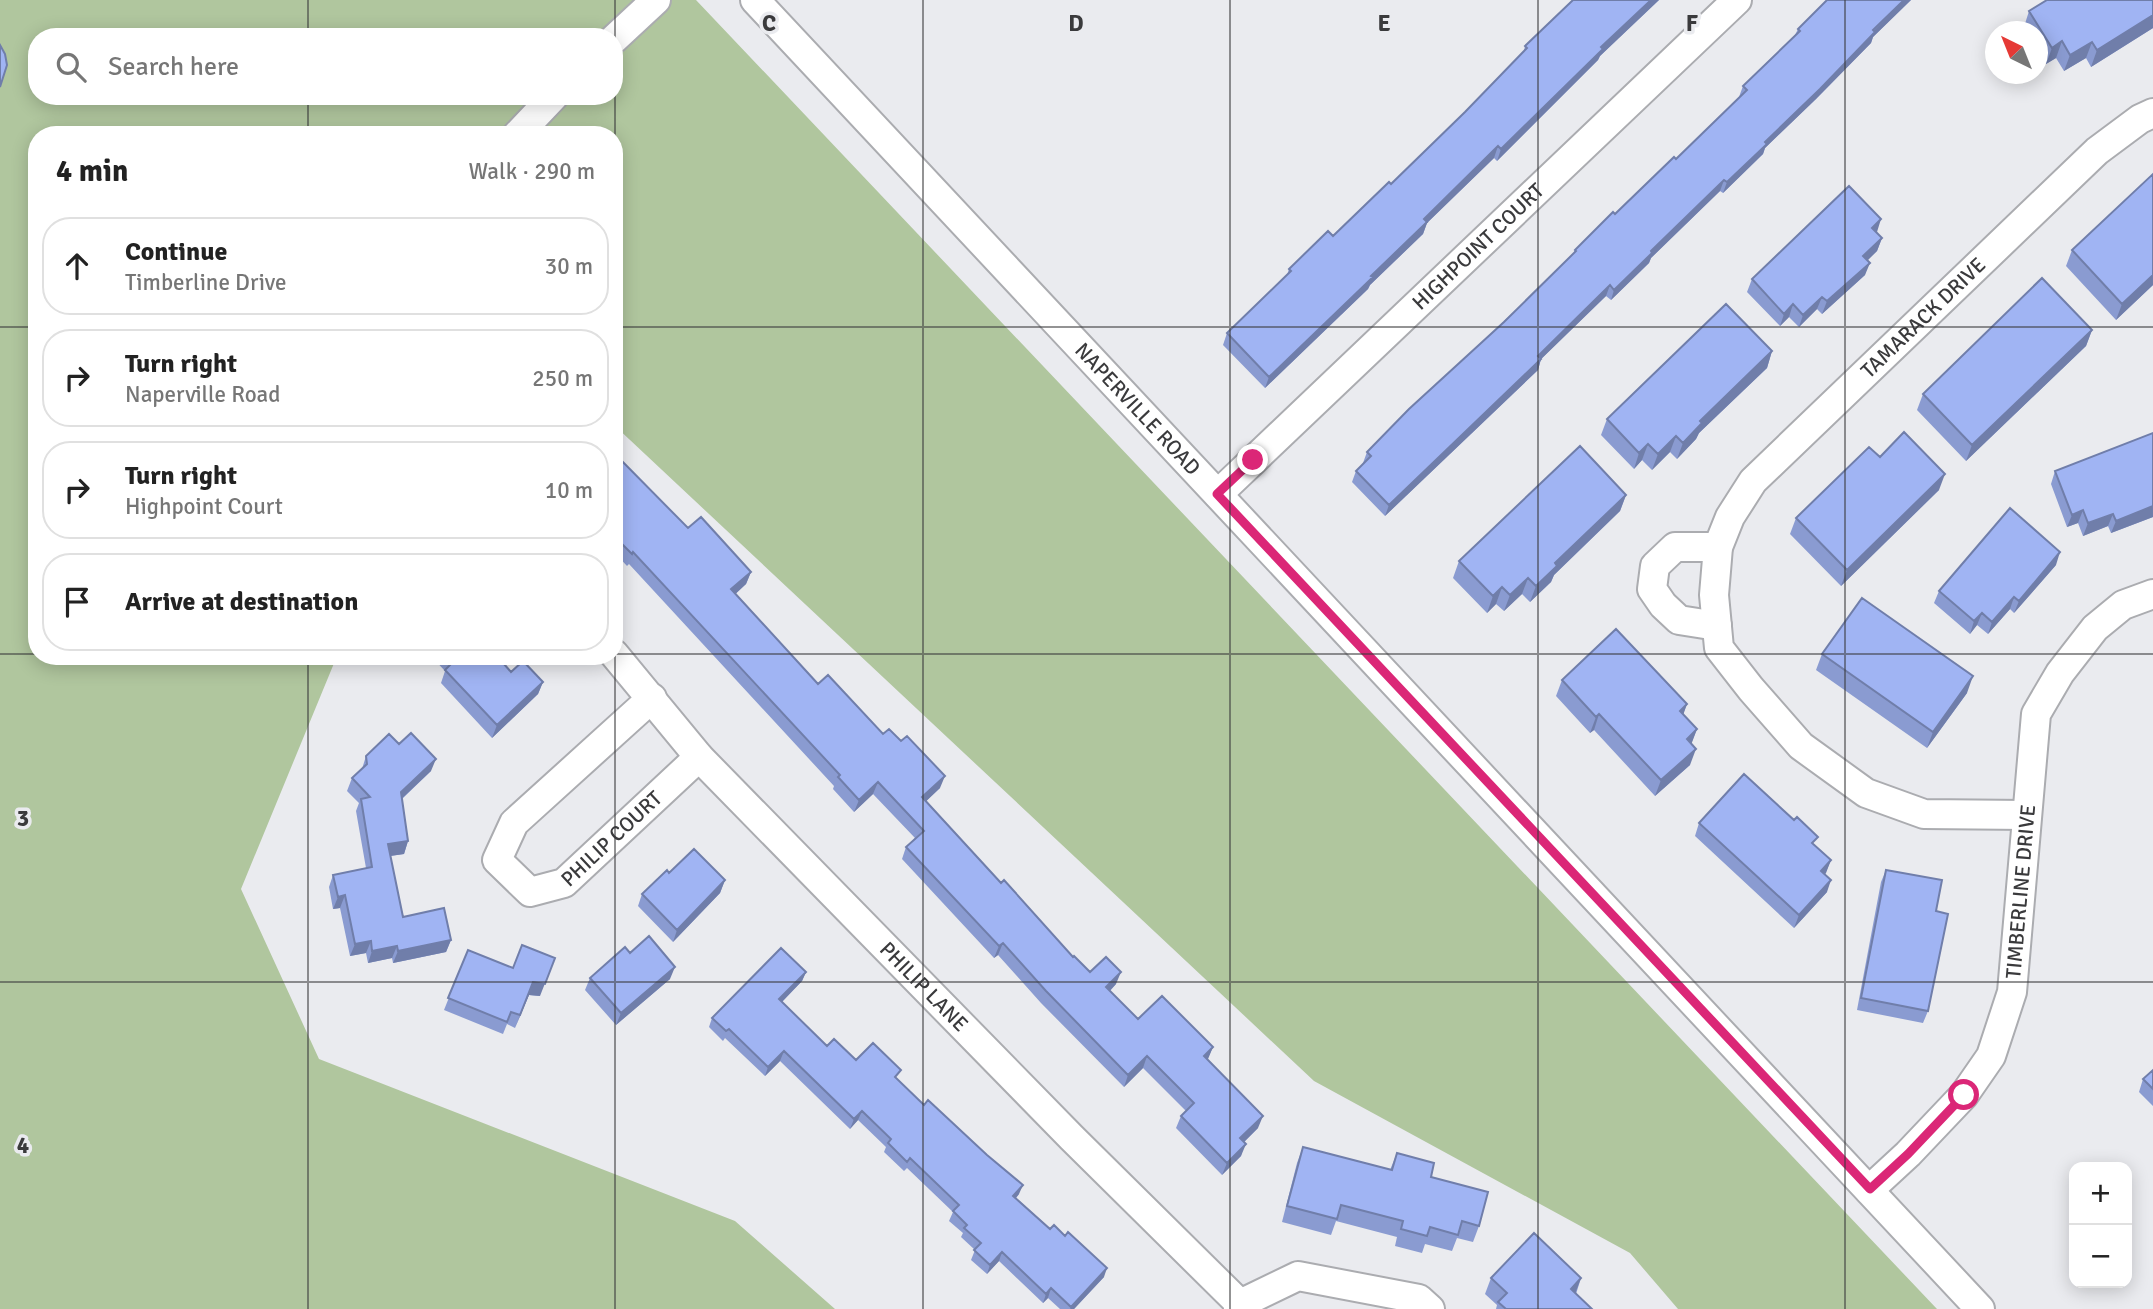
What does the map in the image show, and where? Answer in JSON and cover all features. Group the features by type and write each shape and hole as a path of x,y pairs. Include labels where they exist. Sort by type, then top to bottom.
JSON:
{"street":[{"path":"623,31 656,0"},
{"name":"NAPERVILLE ROAD","path":"755,0 1980,1309"},
{"name":"HIGHPOINT COURT","path":"1217,494 1737,0"},
{"path":"526,126 545,105"},
{"name":"TAMARACK DRIVE","path":"2026,815 1924,814 1866,793 1801,746 1751,690 1719,648 1714,595 1718,547 1730,517 1754,481 2097,151 2140,119 2153,113"},
{"path":"1717,626 1679,620 1663,605 1653,589 1655,566 1675,547 1718,547"},
{"name":"TIMBERLINE DRIVE","path":"1870,1189 1908,1154 1964,1095 1991,1056 2012,992 2036,713 2060,673 2095,628 2123,605 2153,594"},
{"name":"PHILIP LANE","path":"623,664 699,757 1241,1307"},
{"name":"PHILIP COURT","path":"652,698 514,823 497,860 530,892 564,883 699,757"},
{"path":"1241,1307 1298,1276 1419,1299 1430,1309"}],"green space":[{"path":"0,0 696,0 1937,1309 1678,1309 1630,1253 1314,1081 623,433 623,126 28,126 28,665 333,665 241,889 319,1059 735,1221 835,1309 0,1309"}],"building":[{"path":"1573,0 1651,0 1501,149 1498,146 1424,219 1427,222 1269,377 1227,333 1328,231 1333,236 1389,182 1391,184"},
{"path":"1827,0 1904,0 1820,89 1765,142 1767,144 1727,182 1724,180 1614,290 1610,285 1538,356 1541,359 1389,505 1356,471 1371,456 1367,452 1409,409 1504,322 1613,212 1615,214 1674,157 1676,159 1747,90 1743,86 1800,31 1798,29"},
{"path":"2047,0 2153,0 2153,15 2097,50 2092,42 2070,55 2062,41 2052,48 2048,42 2048,21 2035,21 2029,11"},
{"path":"0,45 7,65 0,87"},
{"path":"2153,174 2153,275 2122,304 2072,250"},
{"path":"1849,186 1881,219 1872,228 1882,238 1863,256 1870,263 1827,301 1822,297 1803,315 1793,304 1784,314 1752,279"},
{"path":"2042,278 2092,330 1972,445 1923,394"},
{"path":"1726,304 1772,351 1700,421 1702,423 1683,443 1676,436 1658,454 1648,444 1639,453 1607,419"},
{"path":"1904,432 1945,474 1847,570 1796,518 1869,447 1880,457"},
{"path":"2153,433 2153,506 2116,521 2113,514 2088,523 2083,510 2072,515 2055,471"},
{"path":"1580,446 1626,495 1555,563 1557,566 1536,586 1528,578 1510,595 1502,587 1493,596 1459,561"},
{"path":"623,462 688,528 701,517 751,572 731,589 818,684 828,675 883,734 889,729 901,741 907,736 945,776 922,797 1001,883 1004,880 1073,957 1090,972 1106,957 1121,972 1106,987 1138,1019 1162,996 1213,1047 1204,1056 1263,1116 1240,1138 1246,1144 1227,1163 1181,1116 1194,1103 1147,1056 1128,1075 1003,943 999,946 906,847 924,831 878,782 859,800 838,777 840,775 633,552 632,554 623,545"},
{"path":"2010,508 2060,552 2019,601 2014,597 1992,622 1982,613 1974,621 1939,591"},
{"path":"1862,598 1973,676 1933,732 1822,654"},
{"path":"1616,629 1687,704 1680,711 1697,729 1687,739 1696,749 1661,780 1599,714 1596,717 1562,680"},
{"path":"450,665 505,665 511,672 519,665 527,665 543,682 497,725 445,670"},
{"path":"411,733 436,759 401,792 408,841 388,844 403,917 444,908 451,940 398,951 397,946 372,951 371,941 355,944 345,895 338,897 333,875 372,867 361,799 370,797 352,778 367,764 366,756 389,734 399,744"},
{"path":"1744,774 1794,820 1797,817 1818,837 1812,843 1831,860 1821,871 1831,880 1799,915 1699,823"},
{"path":"694,849 725,880 677,930 642,894"},
{"path":"1886,870 1942,880 1936,911 1948,914 1928,1011 1861,998"},
{"path":"649,936 675,967 621,1013 590,978 625,947 630,953"},
{"path":"522,945 555,958 545,984 533,982 520,1015 511,1012 507,1022 448,998 468,950 513,968"},
{"path":"781,948 806,972 779,999 827,1046 834,1039 856,1060 873,1043 901,1070 895,1077 924,1105 928,1100 1023,1185 1013,1196 1050,1229 1054,1225 1065,1236 1068,1232 1107,1268 1071,1307 1051,1288 1046,1294 1002,1252 990,1265 974,1250 981,1243 964,1228 967,1225 953,1211 959,1205 910,1158 907,1162 888,1143 891,1139 862,1111 854,1119 784,1051 768,1067 729,1029 726,1031 712,1018"},
{"path":"2153,1070 2153,1089 2143,1079"},
{"path":"1303,1147 1392,1170 1397,1153 1434,1163 1431,1177 1488,1192 1479,1226 1462,1221 1458,1235 1430,1227 1427,1236 1401,1229 1403,1221 1341,1205 1337,1219 1287,1206"},
{"path":"1534,1233 1581,1278 1571,1289 1592,1309 1506,1309 1498,1302 1507,1293 1491,1278"}],"route":[{"path":"1253,460 1217,494 1870,1189 1908,1154 1964,1095"}]}
